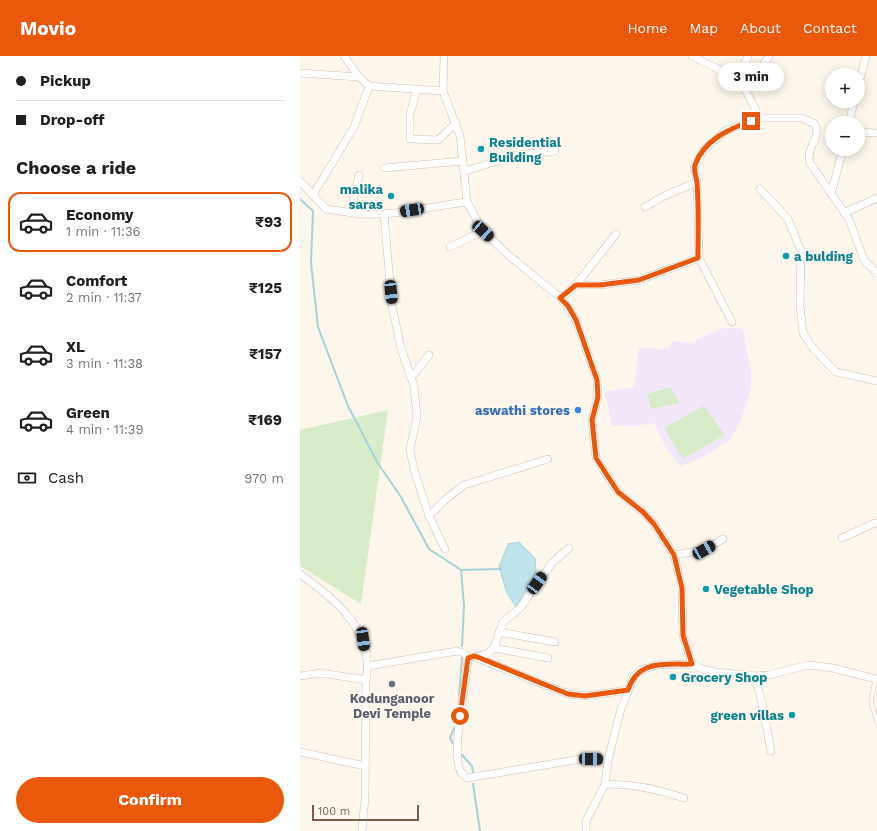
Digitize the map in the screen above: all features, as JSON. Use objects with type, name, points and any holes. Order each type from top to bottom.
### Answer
[{"type":"street","points":[[344,56],[359,77],[369,86],[443,91]]},
{"type":"street","points":[[444,56],[443,91],[456,124],[462,148],[467,202],[483,231],[507,254],[560,298],[568,306],[576,320],[597,380],[598,397],[592,420],[596,458],[618,492],[643,512],[654,524],[674,555],[682,588],[683,635],[692,664]]},
{"type":"street","points":[[692,56],[734,77],[746,90],[760,118]]},
{"type":"street","points":[[744,65],[748,56]]},
{"type":"street","points":[[746,90],[769,56]]},
{"type":"street","points":[[863,68],[866,56]]},
{"type":"street","points":[[300,73],[359,77]]},
{"type":"street","points":[[312,195],[354,127],[369,86]]},
{"type":"street","points":[[417,90],[410,114],[410,139],[438,140],[456,124]]},
{"type":"street","points":[[732,322],[698,258],[697,182],[694,166],[704,150],[733,127],[760,118],[802,118],[815,124],[817,128],[816,135],[809,161],[849,219],[864,260],[877,273]]},
{"type":"street","points":[[865,132],[877,133]]},
{"type":"street","points":[[465,171],[517,155],[555,151]]},
{"type":"street","points":[[832,194],[841,156]]},
{"type":"street","points":[[384,168],[463,161]]},
{"type":"street","points":[[353,213],[352,201],[359,175]]},
{"type":"street","points":[[300,181],[326,209],[368,215],[467,202]]},
{"type":"street","points":[[645,207],[666,195],[697,182]]},
{"type":"street","points":[[760,189],[788,219],[801,251],[800,305],[803,333],[813,348],[836,372],[877,381]]},
{"type":"street","points":[[844,212],[877,198]]},
{"type":"street","points":[[384,214],[392,306],[401,348],[411,378],[417,417],[410,449],[414,470],[429,516],[445,549]]},
{"type":"street","points":[[450,247],[483,231]]},
{"type":"street","points":[[560,298],[576,285],[616,234]]},
{"type":"street","points":[[576,285],[600,285],[639,280],[698,258]]},
{"type":"street","points":[[411,378],[429,355]]},
{"type":"street","points":[[429,516],[446,499],[464,485],[548,459]]},
{"type":"street","points":[[842,538],[877,522]]},
{"type":"street","points":[[674,555],[704,550],[723,539]]},
{"type":"street","points":[[472,657],[487,654],[494,648],[503,622],[520,608],[552,563],[569,548]]},
{"type":"street","points":[[300,574],[333,598],[358,629],[363,639],[368,666],[366,680],[365,798],[362,831]]},
{"type":"street","points":[[499,632],[555,642]]},
{"type":"street","points":[[494,648],[548,658]]},
{"type":"street","points":[[368,666],[457,651],[568,694],[585,696],[628,690]]},
{"type":"street","points":[[472,657],[460,716],[457,750],[460,771],[468,778],[574,760],[608,760]]},
{"type":"street","points":[[586,831],[586,820],[605,784],[608,760],[616,727],[628,690],[634,676],[641,670],[656,665],[692,664],[702,669],[714,672],[755,676],[769,675],[808,665],[833,668],[876,679]]},
{"type":"street","points":[[300,676],[320,673],[340,674],[366,680]]},
{"type":"street","points":[[755,676],[762,703],[771,751]]},
{"type":"street","points":[[300,752],[365,766]]},
{"type":"street","points":[[605,784],[624,784],[646,787],[684,798]]},
{"type":"lane","points":[[876,679],[871,703],[877,722]]},
{"type":"shaded area","points":[[724,328],[741,328],[745,336],[746,348],[751,368],[751,387],[746,405],[740,422],[730,440],[696,461],[680,466],[666,448],[654,423],[634,426],[612,426],[605,392],[634,387],[639,348],[668,349],[674,340],[693,344],[700,338]]},
{"type":"green space","points":[[671,387],[679,403],[651,409],[647,394]]},
{"type":"green space","points":[[704,406],[725,435],[683,459],[664,428]]},
{"type":"green space","points":[[388,410],[361,604],[300,566],[300,430]]},
{"type":"water","points":[[519,542],[535,558],[536,573],[516,607],[507,593],[499,567],[508,544]]},
{"type":"waterway","points":[[300,199],[313,211],[311,263],[318,327],[348,406],[377,462],[401,497],[429,549],[461,570],[501,569]]},
{"type":"waterway","points":[[461,570],[464,606],[462,646]]},
{"type":"waterway","points":[[459,696],[462,658]]},
{"type":"waterway","points":[[453,743],[450,738],[456,724]]},
{"type":"waterway","points":[[462,755],[472,766],[473,772]]},
{"type":"waterway","points":[[473,784],[480,831]]},
{"type":"place","name":"Residential Building","points":[[481,149]]},
{"type":"place","name":"malika saras","points":[[391,196]]},
{"type":"place","name":"a bulding","points":[[786,256]]},
{"type":"place","name":"aswathi stores","points":[[578,410]]},
{"type":"place","name":"Vegetable Shop","points":[[706,589]]},
{"type":"place","name":"Grocery Shop","points":[[673,677]]},
{"type":"place","name":"Kodunganoor Devi Temple","points":[[392,684]]},
{"type":"place","name":"green villas","points":[[792,715]]},
{"type":"route","points":[[460,716],[468,668],[468,658],[475,656],[494,666],[568,694],[585,696],[628,690],[634,676],[641,670],[656,665],[692,664],[690,655],[685,646],[683,635],[681,605],[682,588],[674,555],[654,524],[643,512],[618,492],[609,481],[596,458],[592,420],[598,397],[597,380],[594,367],[579,333],[576,320],[568,306],[560,298],[576,285],[600,285],[639,280],[662,270],[698,258],[697,182],[694,166],[704,150],[725,131],[751,121]]}]
